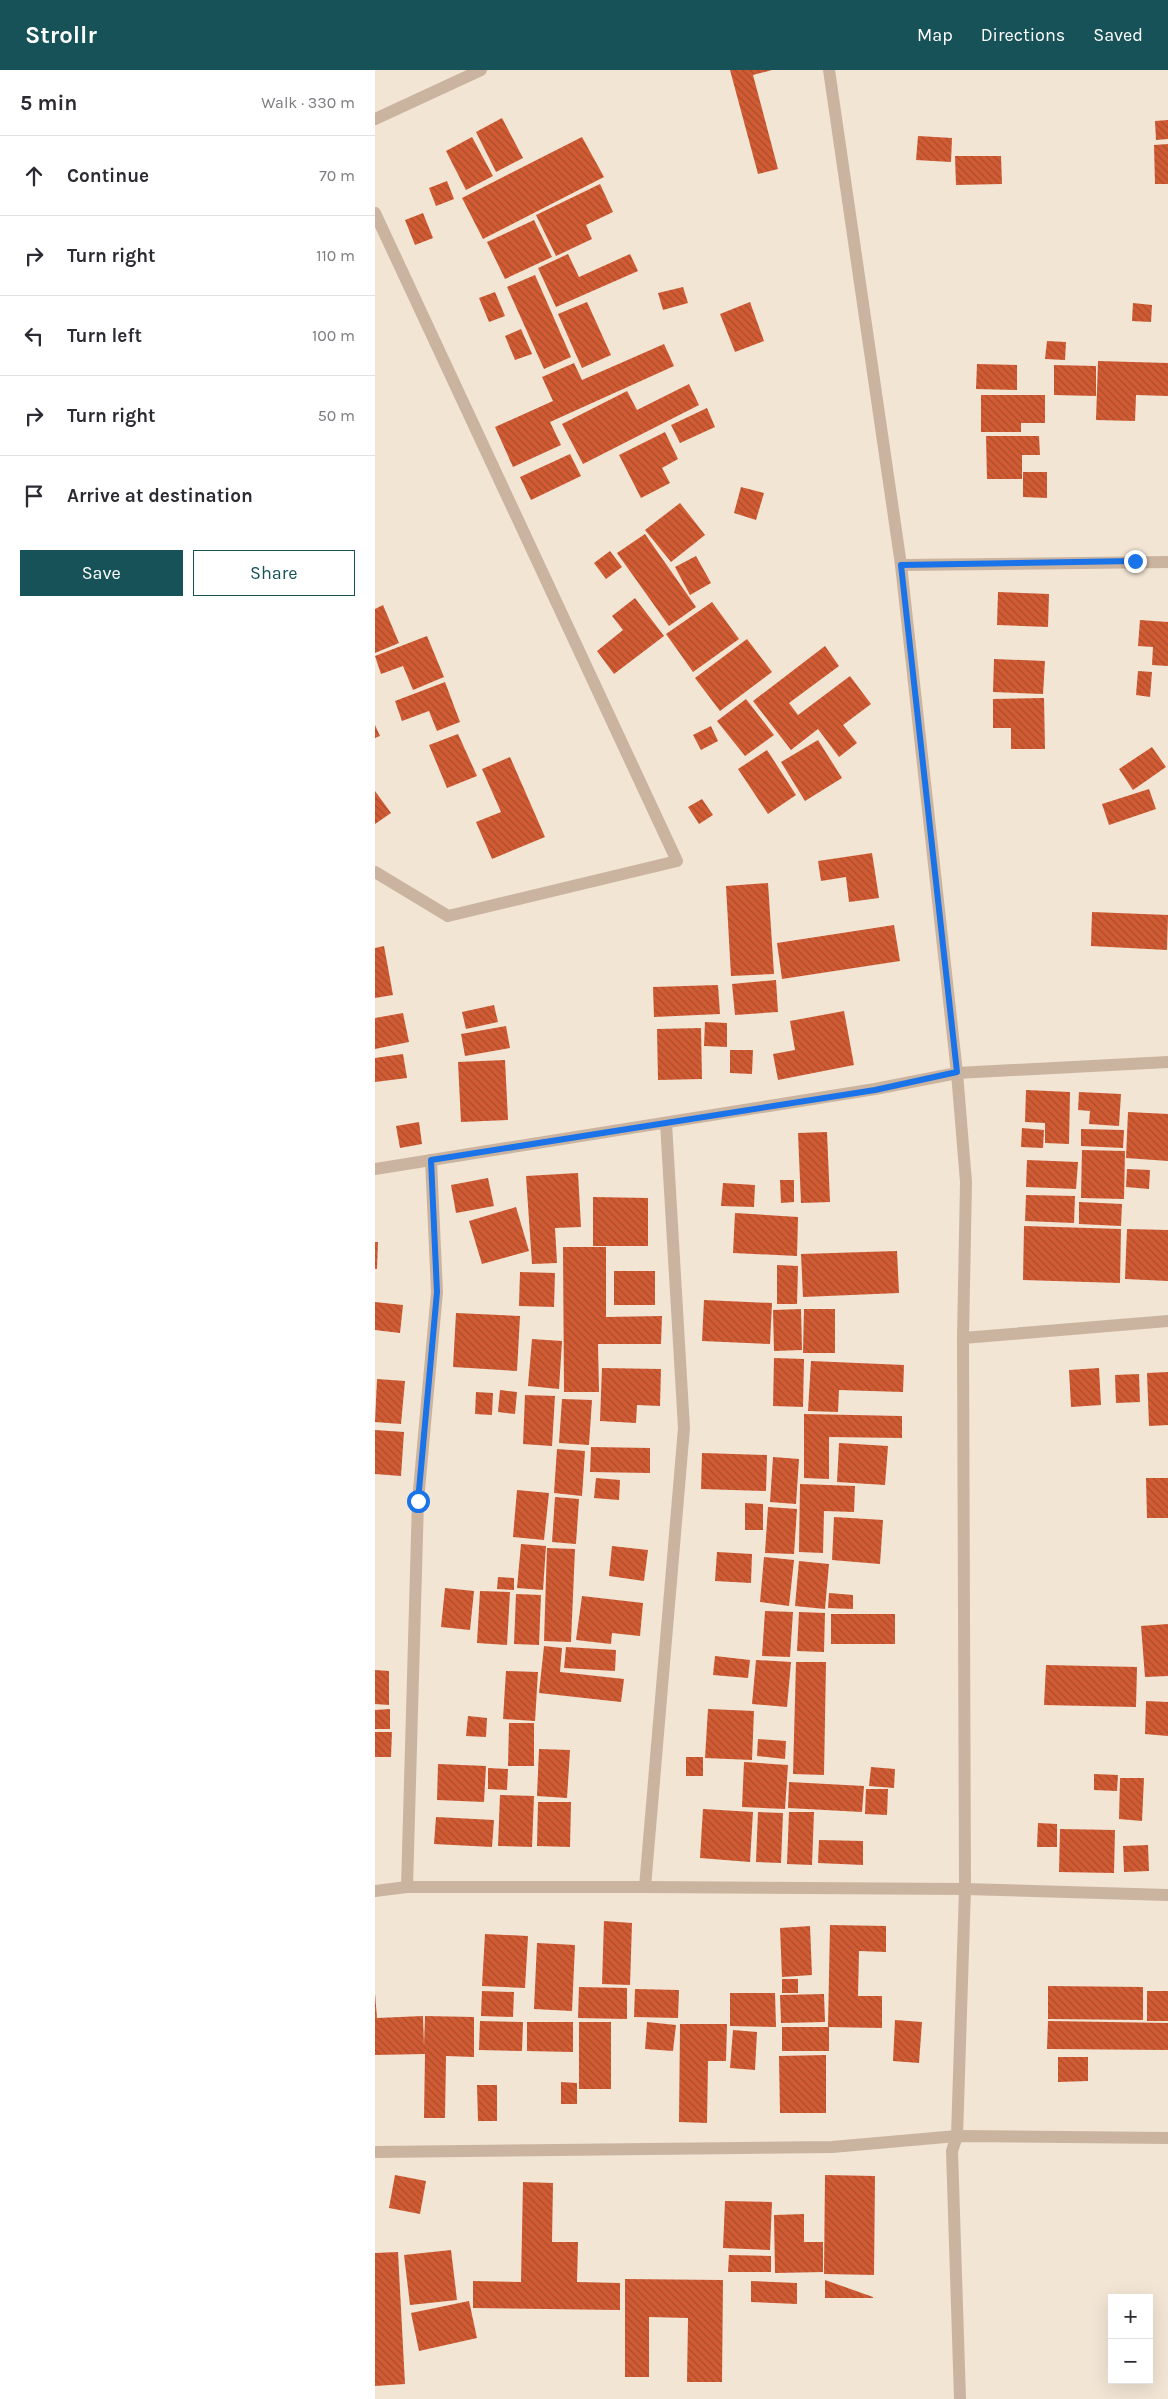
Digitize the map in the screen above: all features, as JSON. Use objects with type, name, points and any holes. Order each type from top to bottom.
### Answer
[{"type":"street","points":[[375,119],[481,70]]},
{"type":"street","points":[[829,70],[901,565],[957,1072],[966,1182],[963,1338],[965,1888],[957,2136],[952,2152],[960,2399]]},
{"type":"street","points":[[375,214],[677,861],[448,916],[375,872]]},
{"type":"street","points":[[901,565],[1168,562]]},
{"type":"street","points":[[375,1169],[875,1090],[957,1072],[1168,1062]]},
{"type":"street","points":[[645,1887],[684,1428],[665,1122]]},
{"type":"street","points":[[407,1887],[418,1501],[437,1292],[431,1160]]},
{"type":"street","points":[[963,1338],[1168,1321]]},
{"type":"street","points":[[375,1891],[407,1887],[965,1888],[1168,1895]]},
{"type":"street","points":[[375,2152],[832,2147],[957,2136],[1168,2138]]},
{"type":"building","points":[[730,70],[772,70],[753,75],[778,169],[758,174]]},
{"type":"building","points":[[502,118],[523,158],[496,172],[476,132]]},
{"type":"building","points":[[1168,120],[1168,139],[1156,140],[1155,121]]},
{"type":"building","points":[[918,136],[952,138],[951,162],[916,160]]},
{"type":"building","points":[[472,137],[493,176],[466,190],[446,151]]},
{"type":"building","points":[[582,137],[604,177],[483,239],[462,198]]},
{"type":"building","points":[[1168,144],[1168,184],[1155,184],[1154,145]]},
{"type":"building","points":[[955,156],[1001,156],[1002,184],[956,185]]},
{"type":"building","points":[[447,181],[454,199],[436,206],[429,188]]},
{"type":"building","points":[[600,184],[613,212],[586,225],[592,239],[556,256],[536,215]]},
{"type":"building","points":[[423,213],[433,238],[415,245],[405,220]]},
{"type":"building","points":[[534,220],[552,257],[505,279],[487,242]]},
{"type":"building","points":[[568,254],[579,277],[630,254],[638,271],[556,307],[538,268]]},
{"type":"building","points":[[535,275],[571,357],[544,369],[507,287]]},
{"type":"building","points":[[683,287],[688,303],[663,310],[658,293]]},
{"type":"building","points":[[495,292],[505,316],[489,322],[479,298]]},
{"type":"building","points":[[587,302],[611,355],[582,368],[558,314]]},
{"type":"building","points":[[750,302],[764,341],[735,352],[720,314]]},
{"type":"building","points":[[1133,303],[1152,305],[1151,322],[1132,321]]},
{"type":"building","points":[[521,329],[532,354],[515,360],[505,336]]},
{"type":"building","points":[[1047,341],[1066,342],[1065,360],[1045,359]]},
{"type":"building","points":[[664,344],[674,366],[550,422],[561,445],[513,467],[495,427],[553,401],[542,377],[574,363],[582,380]]},
{"type":"building","points":[[1098,361],[1168,363],[1168,396],[1136,395],[1135,421],[1096,420]]},
{"type":"building","points":[[977,364],[1017,365],[1017,390],[976,389]]},
{"type":"building","points":[[1054,365],[1096,366],[1096,396],[1054,395]]},
{"type":"building","points":[[689,384],[699,405],[583,464],[562,424],[627,391],[637,410]]},
{"type":"building","points":[[981,395],[1045,395],[1045,423],[1021,423],[1021,432],[981,432]]},
{"type":"building","points":[[707,408],[715,427],[680,443],[671,425]]},
{"type":"building","points":[[665,432],[678,459],[662,468],[670,483],[641,498],[619,455]]},
{"type":"building","points":[[986,436],[1039,436],[1040,455],[1022,455],[1022,479],[987,479]]},
{"type":"building","points":[[570,454],[581,476],[531,500],[520,477]]},
{"type":"building","points":[[1023,472],[1047,472],[1047,498],[1023,497]]},
{"type":"building","points":[[741,487],[764,493],[756,520],[734,513]]},
{"type":"building","points":[[680,503],[705,535],[671,562],[645,530]]},
{"type":"building","points":[[645,534],[696,607],[669,626],[617,553]]},
{"type":"building","points":[[610,551],[622,567],[606,579],[594,563]]},
{"type":"building","points":[[696,556],[711,583],[690,595],[675,567]]},
{"type":"building","points":[[998,592],[1049,594],[1048,627],[997,625]]},
{"type":"building","points":[[635,598],[664,636],[614,674],[597,651],[623,630],[612,616]]},
{"type":"building","points":[[712,602],[739,639],[693,672],[666,634]]},
{"type":"building","points":[[383,605],[399,643],[375,653],[375,609]]},
{"type":"building","points":[[1140,620],[1168,622],[1168,666],[1152,665],[1153,647],[1138,646]]},
{"type":"building","points":[[427,636],[444,677],[413,690],[403,666],[381,674],[375,656]]},
{"type":"building","points":[[747,639],[772,672],[720,711],[695,678]]},
{"type":"building","points":[[825,646],[839,666],[789,703],[798,715],[850,676],[871,704],[843,725],[857,743],[839,757],[818,729],[791,750],[753,701]]},
{"type":"building","points":[[994,659],[1045,661],[1043,694],[993,692]]},
{"type":"building","points":[[1138,671],[1152,672],[1150,697],[1136,695]]},
{"type":"building","points":[[445,682],[460,722],[437,731],[429,711],[402,721],[395,701]]},
{"type":"building","points":[[1044,698],[1045,749],[1011,749],[1011,728],[993,728],[993,699]]},
{"type":"building","points":[[746,699],[774,735],[745,756],[717,721]]},
{"type":"building","points":[[375,725],[380,736],[375,738]]},
{"type":"building","points":[[711,726],[718,741],[701,750],[693,735]]},
{"type":"building","points":[[458,734],[477,776],[447,788],[429,745]]},
{"type":"building","points":[[818,740],[842,778],[805,801],[781,762]]},
{"type":"building","points":[[1152,747],[1166,767],[1133,790],[1119,769]]},
{"type":"building","points":[[767,750],[796,795],[768,814],[738,769]]},
{"type":"building","points":[[510,757],[545,837],[492,859],[476,822],[501,812],[482,769]]},
{"type":"building","points":[[1149,789],[1156,809],[1109,825],[1102,804]]},
{"type":"building","points":[[375,791],[391,813],[375,824]]},
{"type":"building","points":[[702,799],[713,815],[699,824],[688,807]]},
{"type":"building","points":[[872,853],[879,898],[849,902],[846,877],[821,881],[818,861]]},
{"type":"building","points":[[768,883],[774,974],[731,976],[726,886]]},
{"type":"building","points":[[1092,912],[1168,915],[1167,950],[1091,946]]},
{"type":"building","points":[[894,925],[900,961],[782,979],[777,943]]},
{"type":"building","points":[[384,946],[393,995],[375,998],[375,948]]},
{"type":"building","points":[[776,980],[778,1012],[735,1015],[732,984]]},
{"type":"building","points":[[718,985],[720,1014],[654,1017],[653,987]]},
{"type":"building","points":[[494,1005],[498,1022],[466,1029],[462,1012]]},
{"type":"building","points":[[844,1011],[854,1065],[778,1080],[773,1054],[795,1050],[790,1021]]},
{"type":"building","points":[[403,1013],[409,1042],[375,1049],[375,1018]]},
{"type":"building","points":[[705,1022],[727,1023],[727,1047],[704,1046]]},
{"type":"building","points":[[506,1026],[510,1048],[465,1056],[461,1034]]},
{"type":"building","points":[[701,1028],[702,1079],[658,1080],[657,1029]]},
{"type":"building","points":[[730,1050],[753,1050],[752,1074],[730,1073]]},
{"type":"building","points":[[403,1054],[407,1078],[375,1082],[375,1058]]},
{"type":"building","points":[[505,1060],[508,1120],[461,1122],[458,1062]]},
{"type":"building","points":[[1026,1090],[1070,1092],[1069,1144],[1045,1143],[1045,1123],[1025,1122]]},
{"type":"building","points":[[1079,1092],[1121,1094],[1119,1126],[1089,1124],[1090,1111],[1078,1110]]},
{"type":"building","points":[[1128,1112],[1168,1114],[1168,1161],[1126,1158]]},
{"type":"building","points":[[419,1122],[422,1144],[400,1148],[396,1126]]},
{"type":"building","points":[[1022,1128],[1044,1130],[1043,1148],[1021,1147]]},
{"type":"building","points":[[1081,1129],[1124,1130],[1123,1148],[1081,1146]]},
{"type":"building","points":[[827,1132],[830,1202],[801,1203],[798,1133]]},
{"type":"building","points":[[1082,1150],[1125,1151],[1124,1199],[1081,1198]]},
{"type":"building","points":[[1027,1160],[1078,1162],[1076,1189],[1026,1187]]},
{"type":"building","points":[[1127,1169],[1150,1170],[1149,1189],[1126,1187]]},
{"type":"building","points":[[578,1173],[581,1227],[555,1228],[557,1263],[532,1264],[526,1176]]},
{"type":"building","points":[[488,1178],[494,1206],[456,1213],[451,1185]]},
{"type":"building","points":[[780,1180],[794,1180],[794,1202],[781,1203]]},
{"type":"building","points":[[723,1183],[755,1185],[754,1207],[721,1206]]},
{"type":"building","points":[[1026,1195],[1075,1196],[1074,1223],[1025,1221]]},
{"type":"building","points":[[593,1197],[648,1198],[648,1246],[593,1246]]},
{"type":"building","points":[[1079,1202],[1122,1204],[1121,1226],[1079,1224]]},
{"type":"building","points":[[516,1207],[529,1251],[482,1264],[469,1221]]},
{"type":"building","points":[[735,1213],[798,1217],[797,1256],[733,1253]]},
{"type":"building","points":[[1024,1226],[1121,1229],[1120,1283],[1023,1280]]},
{"type":"building","points":[[1127,1229],[1168,1230],[1168,1281],[1125,1279]]},
{"type":"building","points":[[375,1242],[378,1242],[377,1269],[375,1269]]},
{"type":"building","points":[[563,1247],[606,1247],[606,1317],[662,1316],[661,1344],[598,1344],[599,1392],[564,1392]]},
{"type":"building","points":[[897,1251],[899,1293],[803,1297],[801,1254]]},
{"type":"building","points":[[777,1265],[798,1266],[797,1304],[777,1304]]},
{"type":"building","points":[[614,1271],[655,1271],[655,1305],[614,1305]]},
{"type":"building","points":[[520,1272],[555,1273],[554,1307],[519,1306]]},
{"type":"building","points":[[704,1300],[772,1303],[770,1344],[702,1341]]},
{"type":"building","points":[[375,1302],[403,1305],[400,1333],[375,1330]]},
{"type":"building","points":[[801,1309],[802,1350],[774,1351],[773,1310]]},
{"type":"building","points":[[804,1309],[835,1309],[835,1353],[803,1353]]},
{"type":"building","points":[[456,1313],[520,1316],[517,1371],[453,1367]]},
{"type":"building","points":[[532,1339],[562,1341],[559,1389],[528,1386]]},
{"type":"building","points":[[774,1358],[804,1359],[803,1407],[773,1406]]},
{"type":"building","points":[[811,1361],[904,1365],[903,1392],[839,1390],[838,1412],[808,1411]]},
{"type":"building","points":[[602,1368],[661,1369],[660,1406],[637,1405],[636,1423],[600,1421]]},
{"type":"building","points":[[1099,1368],[1101,1405],[1071,1407],[1069,1370]]},
{"type":"building","points":[[1168,1372],[1168,1425],[1149,1426],[1147,1373]]},
{"type":"building","points":[[1139,1374],[1140,1402],[1116,1403],[1115,1375]]},
{"type":"building","points":[[377,1379],[405,1381],[401,1424],[375,1422]]},
{"type":"building","points":[[500,1390],[517,1392],[515,1414],[498,1412]]},
{"type":"building","points":[[476,1392],[493,1393],[492,1415],[475,1414]]},
{"type":"building","points":[[525,1395],[555,1396],[552,1446],[523,1444]]},
{"type":"building","points":[[562,1399],[592,1400],[589,1445],[559,1443]]},
{"type":"building","points":[[804,1414],[902,1416],[902,1438],[829,1437],[829,1479],[804,1478]]},
{"type":"building","points":[[375,1430],[404,1432],[401,1476],[375,1474]]},
{"type":"building","points":[[839,1443],[888,1446],[885,1485],[837,1482]]},
{"type":"building","points":[[591,1447],[650,1448],[650,1473],[590,1472]]},
{"type":"building","points":[[557,1449],[585,1451],[582,1496],[554,1493]]},
{"type":"building","points":[[702,1453],[767,1455],[766,1491],[701,1489]]},
{"type":"building","points":[[773,1457],[799,1459],[796,1504],[770,1502]]},
{"type":"building","points":[[596,1478],[620,1480],[619,1500],[594,1498]]},
{"type":"building","points":[[1146,1478],[1168,1478],[1168,1518],[1147,1518]]},
{"type":"building","points":[[800,1484],[855,1486],[854,1512],[824,1511],[823,1553],[799,1552]]},
{"type":"building","points":[[517,1490],[549,1493],[544,1540],[513,1537]]},
{"type":"building","points":[[555,1497],[579,1499],[576,1544],[552,1542]]},
{"type":"building","points":[[745,1503],[763,1504],[763,1530],[745,1530]]},
{"type":"building","points":[[768,1507],[797,1509],[794,1554],[765,1553]]},
{"type":"building","points":[[834,1517],[883,1520],[880,1564],[832,1560]]},
{"type":"building","points":[[521,1544],[546,1546],[543,1590],[517,1588]]},
{"type":"building","points":[[612,1546],[648,1550],[644,1581],[609,1576]]},
{"type":"building","points":[[547,1548],[575,1549],[571,1642],[544,1641]]},
{"type":"building","points":[[717,1552],[752,1554],[751,1583],[715,1581]]},
{"type":"building","points":[[764,1557],[794,1560],[789,1606],[760,1602]]},
{"type":"building","points":[[799,1561],[829,1564],[825,1609],[795,1606]]},
{"type":"building","points":[[498,1577],[514,1578],[514,1590],[497,1589]]},
{"type":"building","points":[[445,1588],[474,1591],[470,1630],[441,1627]]},
{"type":"building","points":[[480,1591],[510,1592],[507,1645],[477,1643]]},
{"type":"building","points":[[829,1593],[853,1595],[853,1609],[828,1608]]},
{"type":"building","points":[[516,1594],[541,1595],[539,1645],[514,1644]]},
{"type":"building","points":[[582,1596],[643,1603],[640,1636],[612,1633],[611,1644],[576,1640]]},
{"type":"building","points":[[765,1611],[793,1612],[790,1657],[762,1656]]},
{"type":"building","points":[[799,1612],[825,1613],[824,1652],[797,1651]]},
{"type":"building","points":[[831,1614],[895,1614],[895,1644],[831,1644]]},
{"type":"building","points":[[1168,1624],[1168,1676],[1145,1677],[1141,1626]]},
{"type":"building","points":[[544,1646],[562,1648],[560,1672],[624,1679],[621,1702],[539,1693]]},
{"type":"building","points":[[566,1647],[616,1650],[615,1671],[564,1668]]},
{"type":"building","points":[[715,1656],[750,1660],[748,1678],[713,1675]]},
{"type":"building","points":[[756,1660],[791,1662],[787,1707],[752,1704]]},
{"type":"building","points":[[796,1662],[826,1662],[824,1775],[793,1774]]},
{"type":"building","points":[[1046,1665],[1137,1667],[1136,1707],[1044,1705]]},
{"type":"building","points":[[375,1670],[389,1671],[389,1705],[375,1704]]},
{"type":"building","points":[[506,1671],[538,1672],[535,1721],[503,1719]]},
{"type":"building","points":[[1146,1701],[1168,1702],[1168,1736],[1145,1734]]},
{"type":"building","points":[[390,1709],[390,1729],[375,1729],[375,1710]]},
{"type":"building","points":[[708,1709],[754,1711],[752,1760],[705,1758]]},
{"type":"building","points":[[468,1716],[487,1718],[486,1737],[466,1736]]},
{"type":"building","points":[[509,1723],[534,1723],[534,1766],[508,1766]]},
{"type":"building","points":[[375,1732],[392,1732],[391,1757],[375,1757]]},
{"type":"building","points":[[758,1739],[786,1741],[785,1759],[757,1756]]},
{"type":"building","points":[[539,1749],[570,1750],[567,1798],[537,1796]]},
{"type":"building","points":[[686,1757],[703,1757],[703,1776],[686,1776]]},
{"type":"building","points":[[744,1762],[788,1765],[785,1809],[742,1807]]},
{"type":"building","points":[[438,1764],[486,1766],[484,1802],[437,1800]]},
{"type":"building","points":[[871,1767],[895,1769],[894,1788],[869,1786]]},
{"type":"building","points":[[488,1768],[508,1769],[507,1790],[488,1789]]},
{"type":"building","points":[[1094,1774],[1118,1775],[1117,1791],[1094,1790]]},
{"type":"building","points":[[1120,1778],[1144,1778],[1142,1821],[1119,1819]]},
{"type":"building","points":[[789,1782],[864,1786],[862,1812],[788,1808]]},
{"type":"building","points":[[866,1789],[888,1789],[887,1815],[865,1814]]},
{"type":"building","points":[[500,1795],[534,1796],[532,1847],[498,1846]]},
{"type":"building","points":[[538,1802],[571,1802],[570,1847],[537,1846]]},
{"type":"building","points":[[703,1809],[753,1812],[750,1862],[700,1858]]},
{"type":"building","points":[[758,1812],[783,1813],[781,1863],[756,1862]]},
{"type":"building","points":[[789,1812],[814,1812],[812,1865],[787,1864]]},
{"type":"building","points":[[436,1817],[494,1820],[492,1847],[434,1844]]},
{"type":"building","points":[[1038,1823],[1057,1824],[1057,1847],[1037,1847]]},
{"type":"building","points":[[1060,1829],[1115,1830],[1114,1873],[1059,1872]]},
{"type":"building","points":[[819,1840],[863,1841],[863,1865],[818,1863]]},
{"type":"building","points":[[1148,1845],[1149,1871],[1124,1872],[1123,1846]]},
{"type":"building","points":[[604,1921],[632,1923],[630,1985],[602,1984]]},
{"type":"building","points":[[830,1925],[886,1926],[886,1952],[859,1951],[858,1996],[882,1996],[882,2028],[828,2027]]},
{"type":"building","points":[[810,1926],[812,1975],[782,1977],[780,1928]]},
{"type":"building","points":[[485,1934],[528,1936],[525,1988],[482,1986]]},
{"type":"building","points":[[537,1943],[575,1945],[572,2011],[534,2009]]},
{"type":"building","points":[[782,1979],[798,1979],[798,1993],[782,1993]]},
{"type":"building","points":[[1048,1986],[1143,1987],[1143,2020],[1048,2019]]},
{"type":"building","points":[[579,1987],[627,1988],[627,2019],[578,2018]]},
{"type":"building","points":[[635,1989],[679,1990],[678,2018],[634,2017]]},
{"type":"building","points":[[482,1991],[514,1992],[513,2017],[481,2016]]},
{"type":"building","points":[[1147,1991],[1168,1991],[1168,2021],[1147,2021]]},
{"type":"building","points":[[375,1993],[377,2018],[423,2016],[424,2046],[425,2016],[474,2017],[474,2057],[446,2056],[445,2118],[424,2118],[425,2054],[375,2055]]},
{"type":"building","points":[[730,1993],[775,1993],[776,2027],[730,2026]]},
{"type":"building","points":[[824,1994],[825,2022],[781,2023],[780,1995]]},
{"type":"building","points":[[895,2020],[922,2022],[919,2063],[893,2061]]},
{"type":"building","points":[[480,2021],[523,2022],[522,2051],[479,2050]]},
{"type":"building","points":[[1048,2021],[1168,2023],[1168,2050],[1047,2049]]},
{"type":"building","points":[[527,2022],[573,2022],[573,2052],[527,2051]]},
{"type":"building","points":[[579,2022],[611,2022],[611,2089],[579,2089]]},
{"type":"building","points":[[647,2022],[676,2025],[673,2051],[645,2049]]},
{"type":"building","points":[[680,2024],[727,2024],[726,2061],[708,2061],[707,2123],[679,2122]]},
{"type":"building","points":[[782,2027],[829,2027],[829,2051],[782,2051]]},
{"type":"building","points":[[733,2030],[757,2032],[755,2070],[730,2068]]},
{"type":"building","points":[[826,2055],[826,2113],[780,2113],[779,2056]]},
{"type":"building","points":[[1058,2057],[1088,2057],[1088,2081],[1058,2082]]},
{"type":"building","points":[[561,2082],[577,2083],[577,2104],[561,2104]]},
{"type":"building","points":[[477,2085],[497,2085],[497,2121],[478,2121]]},
{"type":"building","points":[[395,2175],[426,2181],[420,2214],[389,2208]]},
{"type":"building","points":[[825,2175],[875,2176],[874,2275],[824,2274]]},
{"type":"building","points":[[523,2182],[553,2183],[552,2242],[578,2242],[577,2282],[620,2283],[620,2310],[473,2308],[473,2281],[521,2282]]},
{"type":"building","points":[[725,2201],[772,2202],[770,2250],[723,2248]]},
{"type":"building","points":[[804,2214],[804,2242],[823,2242],[823,2272],[775,2273],[774,2215]]},
{"type":"building","points":[[451,2250],[457,2300],[410,2305],[404,2255]]},
{"type":"building","points":[[398,2252],[405,2384],[375,2386],[375,2253]]},
{"type":"building","points":[[729,2255],[771,2256],[771,2272],[728,2272]]},
{"type":"building","points":[[625,2279],[723,2280],[722,2382],[687,2382],[688,2318],[649,2317],[649,2377],[625,2377]]},
{"type":"building","points":[[825,2280],[873,2297],[873,2298],[825,2298]]},
{"type":"building","points":[[751,2281],[797,2283],[797,2304],[751,2302]]},
{"type":"building","points":[[469,2301],[477,2338],[419,2351],[411,2313]]},
{"type":"route","points":[[418,1501],[437,1292],[431,1160],[875,1090],[957,1072],[901,565],[1135,561]]}]
